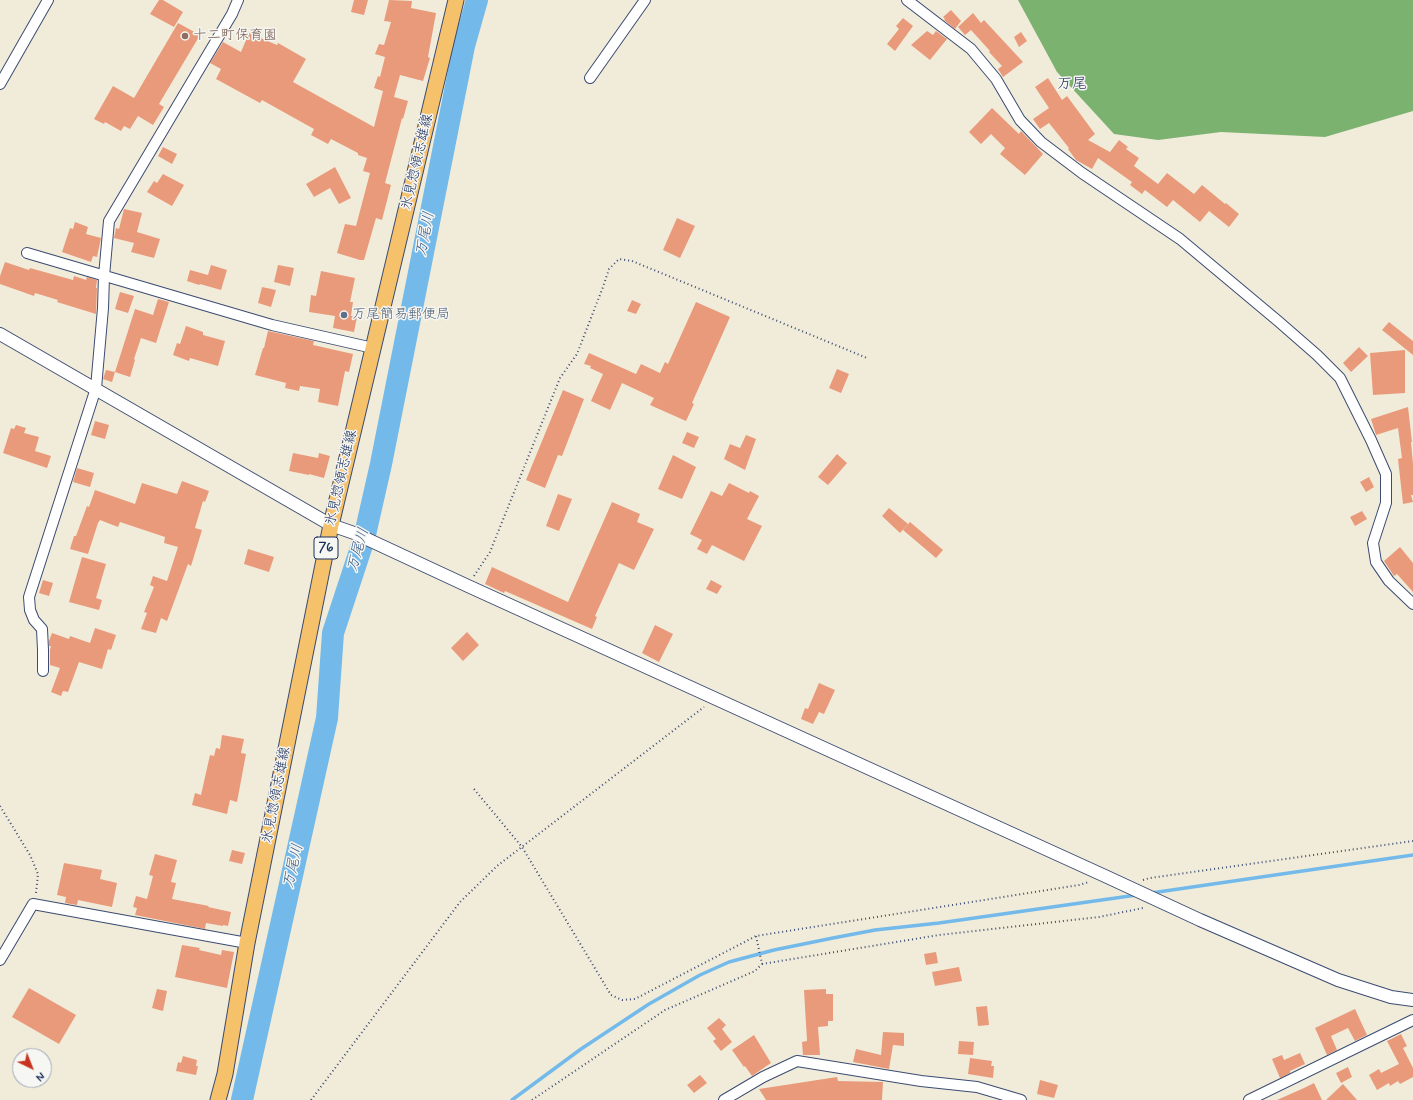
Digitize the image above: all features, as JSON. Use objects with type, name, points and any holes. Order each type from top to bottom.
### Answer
[{"type":"main road","name":"氷見惣領志雄線","points":[[218,1100],[225,1074],[247,943],[331,525],[456,0]]},
{"type":"street","points":[[0,84],[48,0]]},
{"type":"street","points":[[43,671],[42,630],[34,620],[30,610],[29,597],[96,388],[109,221],[232,14],[238,0]]},
{"type":"street","points":[[590,78],[645,0]]},
{"type":"street","points":[[907,0],[971,49],[996,79],[1020,120],[1041,142],[1082,173],[1180,239],[1278,321],[1317,355],[1340,378],[1386,474],[1386,503],[1373,543],[1376,562],[1389,580],[1413,604]]},
{"type":"street","points":[[27,253],[272,325],[373,348]]},
{"type":"street","points":[[0,334],[96,388],[331,525],[354,533],[715,699],[1338,980],[1391,997],[1413,1000]]},
{"type":"street","points":[[0,960],[33,904],[247,943]]},
{"type":"street","points":[[1249,1100],[1413,1020]]},
{"type":"street","points":[[724,1100],[763,1077],[797,1061],[921,1081],[977,1087],[1021,1100]]},
{"type":"path","points":[[468,586],[490,552],[560,378],[577,354],[609,270],[619,259],[632,261],[867,358]]},
{"type":"path","points":[[311,1100],[460,902],[497,866],[715,699]]},
{"type":"path","points":[[474,789],[522,847],[611,995],[622,1000],[635,999],[756,936],[1079,886],[1105,876]]},
{"type":"path","points":[[0,806],[30,855],[38,874],[37,890],[33,904]]},
{"type":"path","points":[[1129,887],[1150,878],[1413,841]]},
{"type":"path","points":[[532,1100],[665,1010],[755,971],[762,964],[939,935],[1099,917],[1160,901]]},
{"type":"path","points":[[756,936],[762,964]]},
{"type":"green space","points":[[1018,0],[1413,0],[1413,111],[1325,137],[1221,132],[1158,140],[1114,134],[1057,72]]},
{"type":"building","points":[[159,0],[163,0],[183,12],[174,27],[150,14]]},
{"type":"building","points":[[354,0],[368,0],[364,15],[351,12]]},
{"type":"building","points":[[389,0],[412,1],[411,8],[436,13],[428,57],[430,58],[423,81],[400,75],[394,97],[408,101],[385,183],[391,185],[382,220],[376,218],[364,260],[360,260],[337,253],[345,224],[356,226],[370,173],[363,171],[367,158],[358,155],[358,153],[331,139],[328,144],[311,135],[314,129],[262,100],[260,103],[216,79],[221,69],[210,63],[223,42],[241,52],[249,33],[277,45],[278,43],[306,59],[293,82],[374,127],[383,91],[374,88],[378,76],[380,77],[385,57],[375,54],[379,44],[384,45],[391,22],[384,21]]},
{"type":"building","points":[[951,10],[961,21],[955,29],[944,20],[945,19],[943,17]]},
{"type":"building","points":[[973,13],[981,23],[984,20],[1023,62],[1003,77],[998,69],[1002,66],[989,52],[990,51],[971,30],[965,35],[958,27]]},
{"type":"building","points":[[903,18],[913,26],[895,51],[887,44],[899,29],[896,26]]},
{"type":"building","points":[[178,23],[200,35],[159,104],[164,107],[153,125],[138,116],[130,129],[124,126],[121,131],[105,122],[104,124],[94,119],[113,86],[134,98]]},
{"type":"building","points":[[927,31],[933,35],[936,31],[947,39],[930,60],[911,45]]},
{"type":"building","points":[[1021,32],[1027,41],[1019,47],[1014,37]]},
{"type":"building","points":[[1048,78],[1062,100],[1067,96],[1095,134],[1088,140],[1110,152],[1119,140],[1128,147],[1126,149],[1139,158],[1134,166],[1158,184],[1167,173],[1194,194],[1202,185],[1239,214],[1229,227],[1209,211],[1200,222],[1173,200],[1167,207],[1145,190],[1142,194],[1130,185],[1132,182],[1098,158],[1092,169],[1076,160],[1068,149],[1069,148],[1049,123],[1040,129],[1033,119],[1049,108],[1035,87]]},
{"type":"building","points":[[992,108],[1019,134],[1021,131],[1043,154],[1025,175],[1000,154],[1005,148],[991,134],[981,144],[969,132]]},
{"type":"building","points":[[163,147],[177,154],[172,164],[158,156]]},
{"type":"building","points":[[335,167],[351,198],[339,204],[330,188],[314,197],[306,184]]},
{"type":"building","points":[[163,174],[184,185],[172,206],[147,192],[154,181],[157,183]]},
{"type":"building","points":[[124,209],[142,213],[137,232],[160,239],[154,258],[131,252],[134,243],[114,238],[116,228],[119,229]]},
{"type":"building","points":[[677,218],[695,226],[680,258],[663,250]]},
{"type":"building","points":[[75,222],[88,227],[86,234],[101,238],[97,257],[93,256],[91,262],[62,252],[70,228],[73,229]]},
{"type":"building","points":[[5,262],[29,270],[30,268],[73,280],[74,276],[86,280],[87,277],[97,280],[96,314],[57,302],[58,300],[35,293],[34,296],[0,284],[0,276]]},
{"type":"building","points":[[211,265],[227,270],[221,290],[187,281],[190,270],[208,275]]},
{"type":"building","points":[[278,265],[294,268],[290,286],[274,282]]},
{"type":"building","points":[[321,271],[355,278],[350,302],[353,302],[351,316],[357,317],[354,332],[333,328],[335,316],[309,312],[311,295],[316,296]]},
{"type":"building","points":[[262,287],[276,290],[271,307],[258,303]]},
{"type":"building","points":[[120,292],[134,296],[128,313],[115,309]]},
{"type":"building","points":[[158,299],[169,302],[156,343],[141,338],[130,377],[115,372],[135,309],[153,315]]},
{"type":"building","points":[[632,300],[641,304],[636,314],[627,311]]},
{"type":"building","points":[[696,302],[730,317],[692,403],[694,404],[686,421],[650,405],[654,398],[622,383],[610,410],[591,401],[603,374],[590,368],[591,366],[584,364],[589,353],[636,374],[641,364],[660,373],[665,362],[668,364]]},
{"type":"building","points":[[1389,322],[1413,341],[1413,355],[1382,330]]},
{"type":"building","points":[[186,326],[203,332],[203,335],[225,341],[218,366],[190,358],[189,361],[173,355],[177,343],[180,344]]},
{"type":"building","points":[[268,331],[314,341],[313,345],[353,354],[349,372],[345,371],[338,406],[318,402],[320,389],[300,386],[299,391],[285,388],[286,383],[255,375]]},
{"type":"building","points":[[1359,347],[1368,356],[1351,372],[1343,363]]},
{"type":"building","points":[[1405,350],[1405,393],[1373,395],[1370,353]]},
{"type":"building","points":[[837,369],[849,374],[841,393],[829,388]]},
{"type":"building","points":[[106,370],[115,372],[112,382],[103,379]]},
{"type":"building","points":[[563,390],[584,399],[562,456],[558,455],[545,488],[526,480]]},
{"type":"building","points":[[1408,407],[1412,442],[1413,495],[1411,495],[1413,502],[1403,504],[1398,459],[1402,458],[1398,428],[1376,435],[1371,419]]},
{"type":"building","points":[[95,421],[109,425],[105,439],[91,435]]},
{"type":"building","points":[[16,425],[26,428],[24,433],[39,437],[35,451],[51,456],[47,468],[3,453],[11,428],[14,429]]},
{"type":"building","points":[[687,432],[699,437],[694,448],[682,443]]},
{"type":"building","points":[[746,435],[756,439],[745,470],[724,459],[730,444],[740,448]]},
{"type":"building","points":[[293,453],[318,458],[319,453],[330,456],[324,478],[289,471]]},
{"type":"building","points":[[837,454],[847,463],[828,485],[818,477]]},
{"type":"building","points":[[673,455],[696,467],[682,499],[658,489]]},
{"type":"building","points":[[77,468],[94,473],[90,487],[73,482]]},
{"type":"building","points":[[1369,477],[1374,487],[1366,492],[1360,482]]},
{"type":"building","points":[[182,481],[209,491],[205,502],[203,501],[195,528],[202,530],[191,566],[188,564],[167,621],[161,618],[156,633],[141,629],[147,613],[144,612],[154,587],[150,585],[153,576],[167,581],[178,547],[164,543],[165,537],[120,522],[118,527],[100,520],[88,554],[70,549],[74,536],[76,536],[87,506],[89,507],[95,490],[135,504],[142,483],[177,494]]},
{"type":"building","points":[[729,483],[749,493],[750,491],[759,496],[747,519],[762,526],[744,561],[712,545],[707,554],[697,549],[702,540],[690,534],[711,491],[722,496]]},
{"type":"building","points":[[558,494],[572,499],[559,531],[546,526]]},
{"type":"building","points":[[612,502],[640,514],[637,522],[654,529],[634,570],[619,563],[595,616],[597,617],[592,629],[505,591],[504,593],[485,584],[492,567],[568,602]]},
{"type":"building","points":[[889,508],[908,524],[900,533],[882,516]]},
{"type":"building","points":[[1362,511],[1367,519],[1355,526],[1350,517]]},
{"type":"building","points":[[910,522],[943,550],[936,558],[903,530]]},
{"type":"building","points":[[1400,547],[1413,563],[1413,592],[1397,574],[1394,576],[1384,561]]},
{"type":"building","points":[[248,549],[274,557],[269,572],[244,564]]},
{"type":"building","points":[[82,557],[106,564],[96,598],[102,600],[99,610],[69,602]]},
{"type":"building","points":[[43,580],[53,583],[49,596],[39,593]]},
{"type":"building","points":[[711,580],[722,586],[717,594],[706,589]]},
{"type":"building","points":[[655,625],[673,634],[659,662],[642,653]]},
{"type":"building","points":[[95,628],[116,635],[111,650],[108,649],[102,669],[79,662],[68,692],[63,691],[61,696],[51,692],[60,668],[50,665],[51,646],[49,646],[49,641],[52,633],[69,639],[70,636],[90,643]]},
{"type":"building","points":[[467,632],[479,645],[463,661],[451,648]]},
{"type":"building","points":[[819,683],[835,690],[824,714],[819,712],[813,724],[801,719],[805,708],[808,709]]},
{"type":"building","points":[[222,735],[244,739],[241,753],[246,754],[237,802],[230,800],[227,814],[192,805],[195,793],[201,795],[210,755],[214,756],[216,748],[220,749]]},
{"type":"building","points":[[232,850],[245,853],[242,864],[229,861]]},
{"type":"building","points":[[155,854],[177,860],[171,882],[176,883],[172,899],[231,912],[228,926],[206,923],[205,929],[135,915],[137,908],[133,907],[136,896],[147,899],[153,876],[149,875]]},
{"type":"building","points":[[64,863],[102,870],[100,879],[117,883],[112,907],[78,900],[77,905],[65,903],[66,897],[57,895]]},
{"type":"building","points":[[182,945],[200,948],[199,950],[221,955],[222,950],[234,952],[227,988],[175,977]]},
{"type":"building","points":[[936,952],[938,963],[926,965],[924,954]]},
{"type":"building","points":[[959,967],[962,981],[935,986],[932,972]]},
{"type":"building","points":[[29,988],[76,1015],[59,1044],[12,1017]]},
{"type":"building","points":[[157,989],[167,991],[163,1011],[152,1008]]},
{"type":"building","points":[[826,989],[826,994],[833,994],[833,1021],[828,1021],[828,1026],[818,1027],[820,1055],[803,1055],[802,1042],[807,1041],[804,990]]},
{"type":"building","points":[[987,1006],[989,1025],[978,1026],[976,1007]]},
{"type":"building","points":[[1355,1009],[1367,1035],[1355,1041],[1348,1028],[1331,1036],[1337,1050],[1327,1055],[1315,1028]]},
{"type":"building","points":[[719,1018],[726,1025],[722,1029],[732,1042],[721,1051],[713,1041],[716,1039],[707,1028]]},
{"type":"building","points":[[883,1032],[904,1033],[904,1046],[893,1045],[889,1069],[853,1062],[856,1049],[881,1055]]},
{"type":"building","points":[[1401,1034],[1407,1046],[1403,1048],[1413,1068],[1413,1077],[1400,1084],[1398,1081],[1390,1086],[1389,1083],[1377,1090],[1369,1075],[1379,1069],[1381,1073],[1399,1064],[1387,1041]]},
{"type":"building","points":[[754,1035],[771,1063],[752,1076],[732,1050]]},
{"type":"building","points":[[959,1041],[974,1042],[973,1055],[958,1054]]},
{"type":"building","points":[[1300,1053],[1305,1064],[1290,1071],[1290,1073],[1280,1078],[1272,1059],[1282,1055],[1284,1060]]},
{"type":"building","points":[[183,1056],[197,1060],[196,1066],[198,1066],[196,1075],[176,1071],[178,1062],[181,1063]]},
{"type":"building","points":[[970,1058],[992,1061],[991,1066],[994,1066],[993,1078],[968,1074]]},
{"type":"building","points":[[1348,1067],[1352,1077],[1341,1083],[1336,1073]]},
{"type":"building","points":[[700,1075],[707,1083],[694,1093],[687,1085]]},
{"type":"building","points":[[837,1077],[838,1081],[883,1082],[882,1100],[766,1100],[759,1089]]},
{"type":"building","points":[[1040,1080],[1058,1085],[1054,1098],[1037,1094]]},
{"type":"building","points":[[1314,1083],[1322,1100],[1277,1100],[1304,1088]]},
{"type":"building","points":[[1343,1084],[1357,1100],[1326,1100]]},
{"type":"waterway","name":"万尾川","points":[[242,1100],[327,718],[333,633],[364,539],[381,464],[464,46],[477,0]]},
{"type":"waterway","points":[[1151,893],[1413,855]]},
{"type":"waterway","points":[[512,1100],[581,1049],[649,1004],[700,975],[729,962],[774,950],[875,930],[939,923],[1137,895]]},
{"type":"place","name":"十二町保育園","points":[[185,36]]},
{"type":"place","name":"万尾簡易郵便局","points":[[344,315]]},
{"type":"district","name":"万尾","points":[[1072,85]]}]
